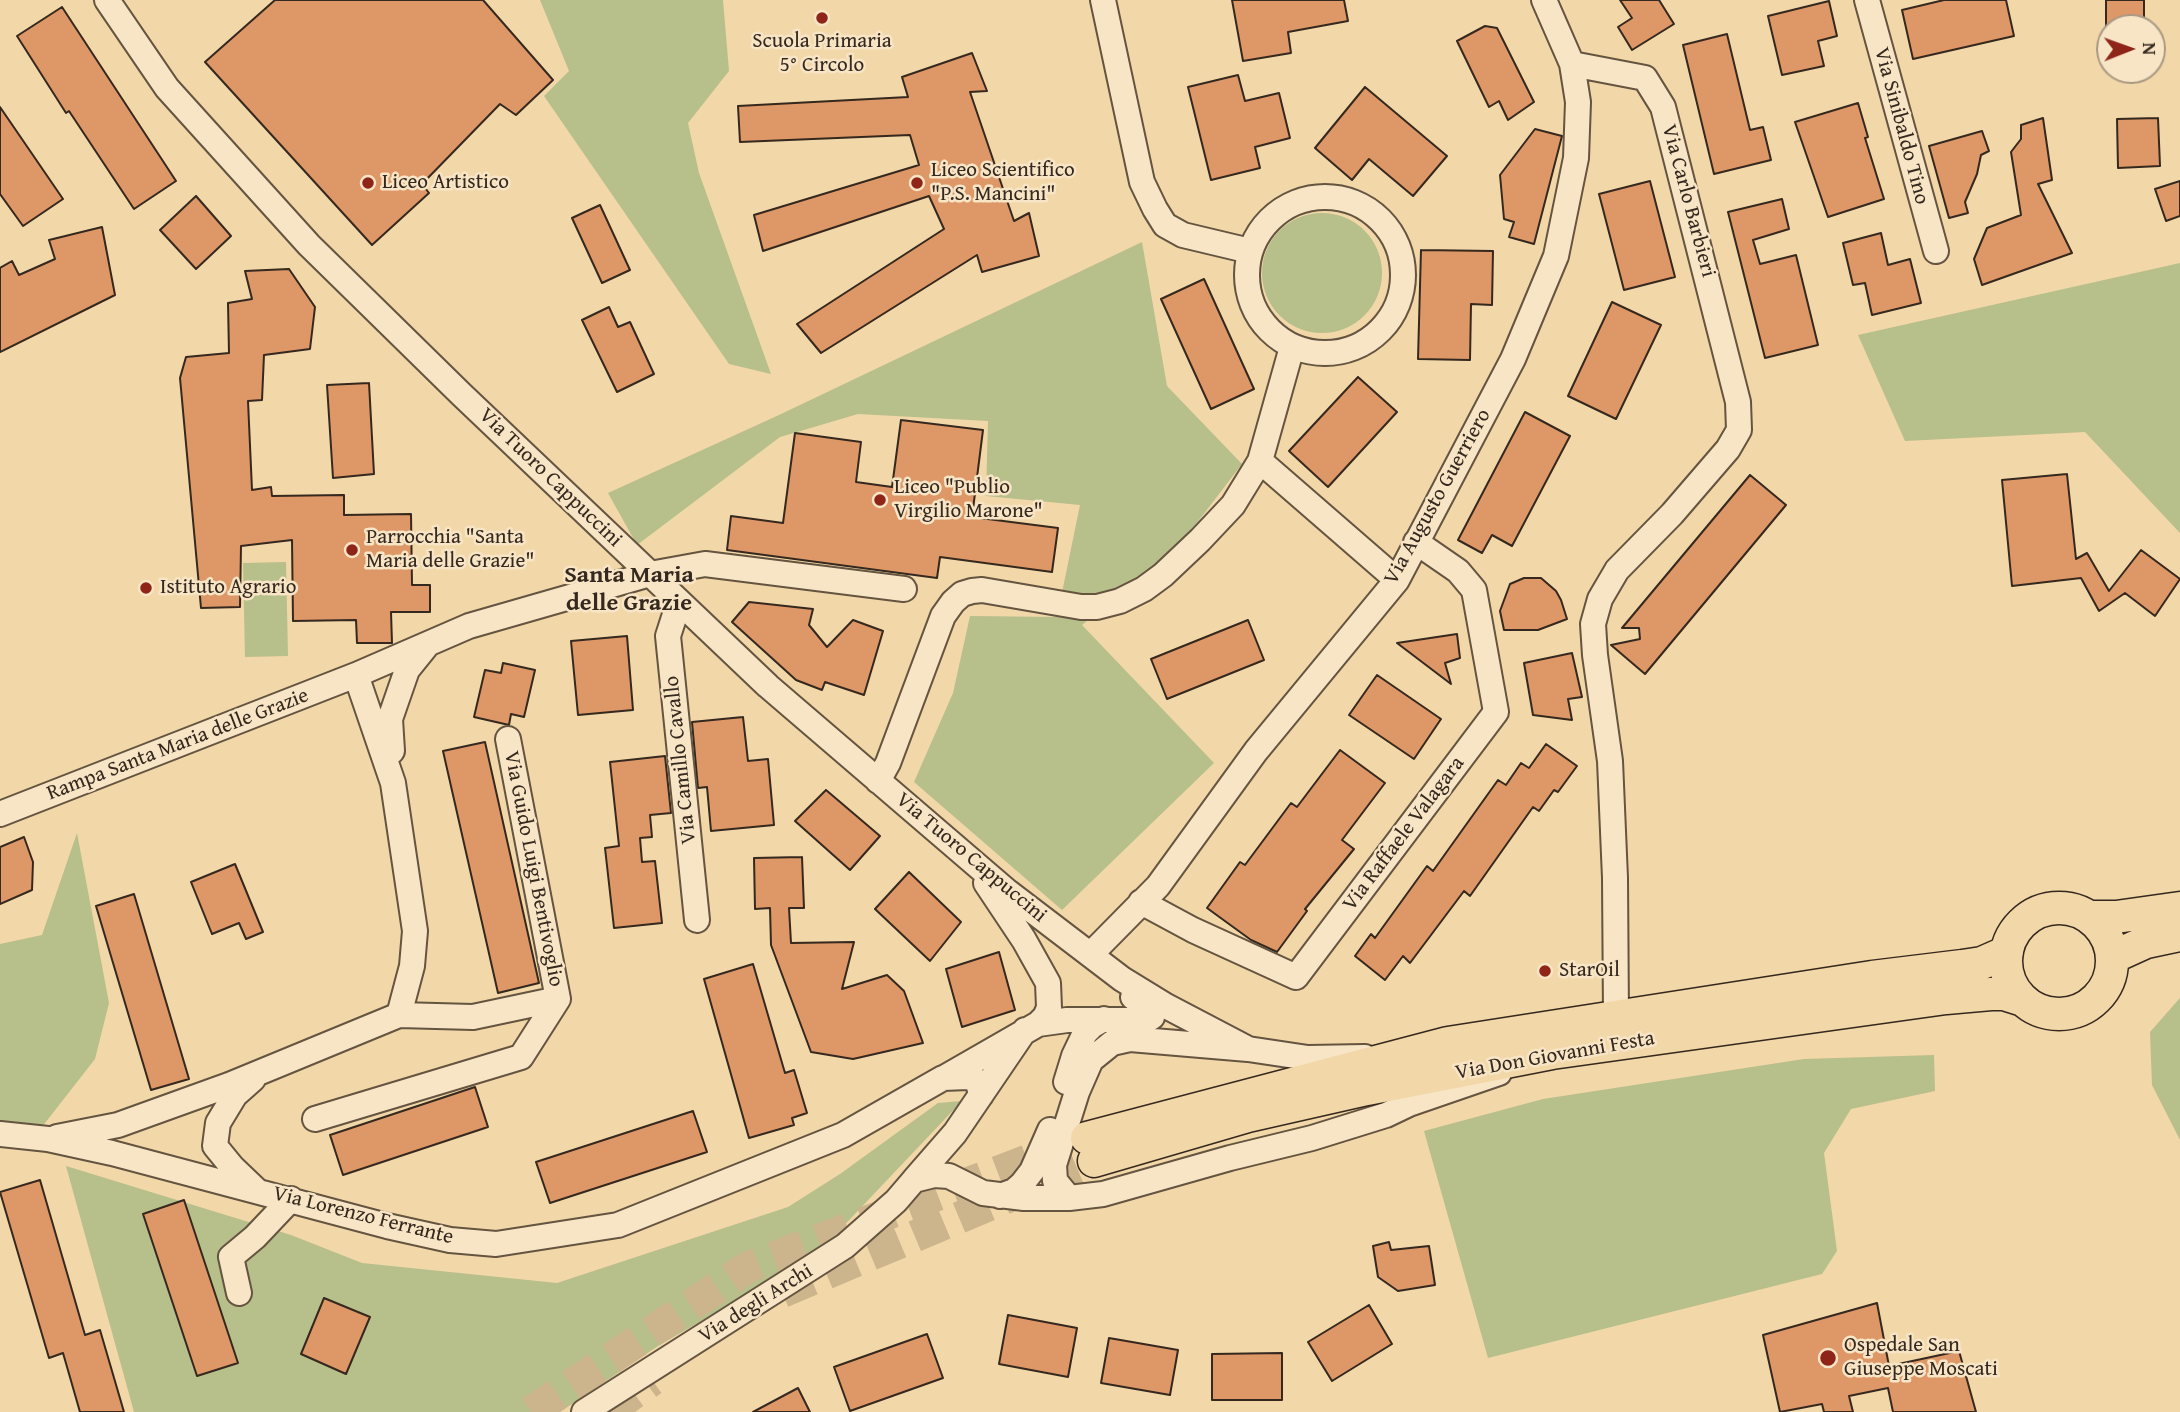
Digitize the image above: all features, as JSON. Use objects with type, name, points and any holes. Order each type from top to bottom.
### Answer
[{"type":"main road","points":[[2062,907],[2091,917],[2106,934],[2113,957],[2107,986],[2098,998],[2075,1012],[2061,1014],[2035,1008],[2023,1000],[2009,978],[2007,952],[2011,937],[2020,924],[2039,911],[2062,907]]},
{"type":"main road","points":[[2091,917],[2116,917],[2180,908]]},
{"type":"main road","points":[[2113,957],[2146,942],[2180,935]]},
{"type":"main road","name":"Via Don Giovanni Festa","points":[[2007,952],[1982,963],[1872,977],[1448,1043],[1387,1058],[1091,1149],[1367,1089],[1552,1053],[1946,998],[2004,994],[2023,1000]]},
{"type":"street","name":"Via Tuoro Cappuccini","points":[[107,0],[167,88],[309,245],[768,686],[1008,892],[1122,979],[1166,1006],[1248,1049]]},
{"type":"street","points":[[1103,0],[1142,182],[1155,209],[1165,225],[1183,235],[1250,251]]},
{"type":"street","name":"Via Augusto Guerriero","points":[[1091,954],[1158,886],[1256,751],[1396,580],[1513,359],[1556,256],[1576,158],[1578,102],[1572,64],[1544,0]]},
{"type":"street","name":"Via Sinibaldo Tino","points":[[1867,0],[1936,251]]},
{"type":"street","name":"Via Carlo Barbieri","points":[[1572,64],[1645,78],[1663,107],[1738,402],[1739,430],[1728,449],[1672,514],[1617,569],[1600,598],[1593,624],[1610,761],[1615,878],[1616,1016]]},
{"type":"street","points":[[1334,197],[1360,204],[1382,220],[1397,243],[1403,270],[1401,297],[1389,321],[1370,340],[1345,352],[1318,354],[1292,347],[1273,335],[1253,307],[1246,274],[1250,251],[1262,227],[1282,209],[1307,198],[1334,197]]},
{"type":"street","points":[[878,781],[888,763],[943,616],[953,602],[962,594],[982,590],[1081,607],[1097,607],[1120,601],[1144,589],[1163,575],[1233,505],[1260,461],[1292,347]]},
{"type":"street","points":[[1260,461],[1396,580]]},
{"type":"street","name":"Via Raffaele Valagara","points":[[1141,902],[1193,930],[1296,977],[1496,712],[1474,590],[1458,571],[1416,542]]},
{"type":"street","name":"Rampa Santa Maria delle Grazie","points":[[0,814],[356,675],[469,626],[650,574],[705,564],[905,589]]},
{"type":"street","name":"Via Camillo Cavallo","points":[[679,602],[668,636],[698,920]]},
{"type":"street","points":[[48,1139],[118,1125],[261,1072],[399,1015],[412,967],[415,931],[393,783],[390,719],[407,670],[431,641]]},
{"type":"street","points":[[356,675],[393,783]]},
{"type":"street","name":"Via Guido Luigi Bentivoglio","points":[[315,1119],[521,1057],[558,999],[508,739]]},
{"type":"street","name":"Via degli Archi","points":[[584,1412],[823,1262],[866,1230],[896,1201],[955,1133],[1031,1027],[1045,1017],[1049,1008],[1048,983],[1024,940],[970,859]]},
{"type":"street","points":[[1031,1027],[1067,1020],[1147,1020],[1154,1014],[1132,996],[1122,979]]},
{"type":"street","name":"Via Guido Luigi Bentivoglio","points":[[399,1015],[473,1017],[558,999]]},
{"type":"street","points":[[1000,1196],[1023,1184],[1032,1171],[1055,1118],[1079,1044],[1092,1026],[1104,1019]]},
{"type":"street","name":"Via Lorenzo Ferrante","points":[[0,1134],[48,1139],[112,1153],[450,1240],[496,1244],[618,1225],[843,1135],[1031,1027]]},
{"type":"street","points":[[1069,1198],[1055,1181],[1054,1165],[1077,1092],[1091,1060],[1112,1043],[1130,1039],[1248,1049],[1308,1058],[1387,1058]]},
{"type":"street","points":[[914,1180],[949,1176],[983,1192],[1000,1196],[1047,1199],[1102,1194],[1312,1138],[1471,1084],[1552,1053]]},
{"type":"street","points":[[255,1189],[215,1146],[218,1123],[235,1096],[261,1072]]},
{"type":"street","points":[[943,1078],[974,1079],[978,1082],[981,1095]]},
{"type":"street","points":[[955,1133],[953,1163],[964,1182]]},
{"type":"street","points":[[239,1293],[231,1257],[255,1237],[291,1199]]},
{"type":"green space","points":[[540,0],[723,0],[729,71],[688,123],[699,173],[771,374],[729,364],[544,96],[569,71]]},
{"type":"green space","points":[[1322,213],[1345,217],[1365,230],[1378,250],[1382,273],[1378,296],[1365,316],[1345,329],[1322,333],[1299,329],[1279,316],[1266,296],[1262,273],[1266,250],[1279,230],[1299,217]]},
{"type":"green space","points":[[1142,242],[1167,386],[1242,464],[1183,541],[1082,625],[1214,763],[1062,910],[914,782],[953,693],[970,616],[1057,617],[1080,505],[986,496],[988,421],[858,414],[780,437],[637,545],[608,493],[779,415]]},
{"type":"green space","points":[[2180,263],[2180,533],[2085,432],[1905,441],[1858,335]]},
{"type":"green space","points":[[286,562],[288,656],[245,657],[243,563]]},
{"type":"green space","points":[[77,833],[109,1003],[95,1059],[38,1132],[0,1123],[0,944],[42,935]]},
{"type":"green space","points":[[2180,998],[2180,1140],[2152,1085],[2150,1032]]},
{"type":"green space","points":[[1934,1055],[1935,1091],[1851,1109],[1824,1153],[1837,1251],[1822,1274],[1488,1358],[1424,1131],[1543,1099],[1804,1059]]},
{"type":"green space","points":[[962,1101],[817,1254],[658,1346],[560,1412],[134,1412],[66,1166],[291,1235],[362,1263],[557,1283],[788,1207],[840,1174],[938,1103]]},
{"type":"building","name":"Liceo Artistico","points":[[275,0],[483,0],[553,80],[516,115],[500,104],[422,184],[429,193],[372,245],[205,62]]},
{"type":"building","points":[[1232,0],[1344,0],[1348,21],[1288,32],[1291,53],[1243,61]]},
{"type":"building","points":[[1620,0],[1659,0],[1674,24],[1632,50],[1618,27],[1632,18]]},
{"type":"building","points":[[1944,0],[2006,0],[2014,36],[1913,59],[1902,10]]},
{"type":"building","points":[[2106,0],[2144,0],[2144,14],[2106,14]]},
{"type":"building","points":[[1829,1],[1837,36],[1818,41],[1824,66],[1782,75],[1768,16]]},
{"type":"building","points":[[62,7],[176,181],[134,209],[69,111],[66,113],[17,36]]},
{"type":"building","points":[[1485,26],[1497,28],[1534,102],[1508,120],[1499,101],[1489,107],[1457,41]]},
{"type":"building","points":[[1727,34],[1750,130],[1763,127],[1771,160],[1714,174],[1683,45]]},
{"type":"building","points":[[972,53],[987,91],[970,92],[1014,221],[1029,213],[1039,256],[982,272],[977,255],[821,353],[797,324],[944,229],[929,196],[763,251],[754,215],[919,165],[910,135],[740,142],[738,106],[908,97],[902,77]]},
{"type":"building","points":[[1238,75],[1245,101],[1279,93],[1290,138],[1255,147],[1260,168],[1211,180],[1188,87]]},
{"type":"building","points":[[1365,87],[1447,156],[1413,196],[1369,159],[1352,180],[1315,148]]},
{"type":"building","points":[[1858,103],[1868,137],[1865,138],[1884,199],[1828,217],[1795,122]]},
{"type":"building","points":[[0,107],[63,199],[23,226],[0,194]]},
{"type":"building","points":[[2043,118],[2052,180],[2038,184],[2072,253],[1982,285],[1974,259],[1987,228],[2021,215],[2011,152],[2021,139],[2021,125]]},
{"type":"building","points":[[2158,118],[2160,166],[2118,168],[2117,119]]},
{"type":"building","points":[[1535,129],[1562,136],[1534,244],[1509,237],[1514,222],[1504,219],[1500,175]]},
{"type":"building","points":[[1982,131],[1989,151],[1981,155],[1977,174],[1965,202],[1968,213],[1949,218],[1929,146]]},
{"type":"building","points":[[1650,181],[1675,277],[1624,290],[1599,194]]},
{"type":"building","points":[[2180,181],[2180,216],[2166,221],[2155,189]]},
{"type":"building","points":[[196,196],[231,236],[196,269],[160,230]]},
{"type":"building","points":[[1782,199],[1789,229],[1753,240],[1760,264],[1796,255],[1818,345],[1765,358],[1728,212]]},
{"type":"building","points":[[600,205],[630,270],[602,283],[572,218]]},
{"type":"building","points":[[102,227],[115,295],[0,352],[0,268],[12,261],[19,275],[55,259],[49,240]]},
{"type":"building","points":[[1881,233],[1888,265],[1910,259],[1921,303],[1872,315],[1865,283],[1853,285],[1843,243]]},
{"type":"building","points":[[1421,250],[1493,251],[1492,305],[1471,304],[1470,360],[1418,359]]},
{"type":"building","points":[[289,269],[315,307],[310,349],[264,355],[262,400],[248,401],[252,490],[271,487],[272,496],[344,495],[344,515],[411,514],[412,585],[430,585],[430,612],[391,612],[392,643],[357,643],[356,620],[293,621],[292,540],[241,546],[240,607],[201,608],[180,378],[186,357],[229,353],[228,303],[252,299],[245,271]]},
{"type":"building","points":[[1204,279],[1254,389],[1211,409],[1161,299]]},
{"type":"building","points":[[1612,302],[1661,325],[1616,419],[1568,396]]},
{"type":"building","points":[[609,307],[618,327],[630,322],[654,374],[617,392],[582,320]]},
{"type":"building","points":[[1358,377],[1397,412],[1328,487],[1289,451]]},
{"type":"building","points":[[369,383],[374,474],[333,478],[327,385]]},
{"type":"building","points":[[1525,412],[1570,436],[1512,546],[1492,535],[1482,553],[1458,540]]},
{"type":"building","name":"Liceo \"Publio Virgilio Marone\"","points":[[901,420],[983,430],[972,517],[1058,528],[1052,572],[940,557],[937,578],[727,550],[731,516],[783,523],[795,433],[861,442],[856,482],[892,487]]},
{"type":"building","points":[[2067,474],[2076,559],[2087,553],[2109,591],[2141,550],[2180,579],[2155,616],[2125,593],[2099,611],[2081,578],[2012,586],[2002,480]]},
{"type":"building","points":[[1750,475],[1786,505],[1645,674],[1611,645],[1640,639],[1639,628],[1622,628]]},
{"type":"building","points":[[1524,578],[1541,578],[1556,591],[1567,619],[1538,630],[1504,630],[1500,611],[1510,584]]},
{"type":"building","points":[[749,602],[813,609],[809,625],[827,647],[853,620],[883,631],[864,695],[825,682],[822,690],[796,680],[732,622]]},
{"type":"building","points":[[1248,620],[1264,660],[1167,699],[1151,659]]},
{"type":"building","points":[[1457,634],[1460,658],[1445,663],[1451,684],[1397,643]]},
{"type":"building","points":[[627,636],[633,710],[578,715],[571,641]]},
{"type":"building","points":[[1572,653],[1582,697],[1568,699],[1572,720],[1533,715],[1524,663]]},
{"type":"building","points":[[503,663],[535,670],[524,717],[511,714],[509,725],[474,717],[485,670],[501,673]]},
{"type":"building","points":[[1377,675],[1441,719],[1414,759],[1349,715]]},
{"type":"building","points":[[743,717],[748,761],[768,759],[774,825],[711,831],[707,787],[698,788],[692,722]]},
{"type":"building","points":[[485,742],[539,983],[498,993],[443,751]]},
{"type":"building","points":[[1546,744],[1577,766],[1558,792],[1554,790],[1539,811],[1533,807],[1470,896],[1464,891],[1410,963],[1403,956],[1385,980],[1355,956],[1371,934],[1375,938],[1427,866],[1433,871],[1498,780],[1506,785],[1521,763],[1529,768]]},
{"type":"building","points":[[1340,750],[1385,783],[1342,840],[1354,849],[1305,909],[1307,911],[1277,952],[1251,940],[1207,908],[1240,862],[1245,865],[1291,803],[1297,807]]},
{"type":"building","points":[[665,756],[671,813],[650,815],[652,837],[640,838],[642,862],[655,861],[662,923],[614,928],[605,848],[619,846],[610,762]]},
{"type":"building","points":[[826,790],[880,836],[850,870],[795,821]]},
{"type":"building","points":[[24,837],[33,862],[32,890],[0,904],[0,847]]},
{"type":"building","points":[[802,857],[804,908],[789,908],[791,943],[854,942],[842,989],[887,975],[904,991],[923,1043],[853,1059],[811,1052],[771,945],[770,908],[755,909],[754,858]]},
{"type":"building","points":[[235,864],[263,932],[246,939],[239,923],[212,934],[191,882]]},
{"type":"building","points":[[909,872],[961,922],[930,961],[875,909]]},
{"type":"building","points":[[134,894],[189,1079],[151,1090],[96,906]]},
{"type":"building","points":[[999,952],[1015,1010],[962,1027],[946,969]]},
{"type":"building","points":[[753,964],[785,1073],[794,1070],[807,1113],[792,1118],[794,1125],[749,1138],[704,979]]},
{"type":"building","points":[[475,1087],[488,1127],[343,1175],[330,1135]]},
{"type":"building","points":[[693,1111],[707,1152],[550,1203],[536,1162]]},
{"type":"building","points":[[40,1180],[85,1335],[100,1330],[124,1412],[80,1412],[63,1353],[49,1358],[0,1192]]},
{"type":"building","points":[[184,1200],[238,1363],[197,1376],[143,1214]]},
{"type":"building","points":[[1389,1242],[1391,1250],[1429,1246],[1435,1285],[1398,1291],[1378,1277],[1373,1246]]},
{"type":"building","points":[[324,1298],[370,1317],[346,1374],[301,1354]]},
{"type":"building","name":"Ospedale San Giuseppe Moscati","points":[[1877,1303],[1889,1366],[1959,1351],[1976,1412],[1893,1412],[1888,1388],[1849,1396],[1853,1412],[1824,1412],[1822,1404],[1780,1412],[1763,1335]]},
{"type":"building","points":[[1369,1305],[1392,1344],[1332,1381],[1308,1342]]},
{"type":"building","points":[[1008,1315],[1077,1328],[1068,1377],[999,1364]]},
{"type":"building","points":[[927,1334],[943,1378],[850,1411],[834,1367]]},
{"type":"building","points":[[1109,1338],[1178,1350],[1170,1395],[1101,1383]]},
{"type":"building","points":[[1282,1353],[1282,1400],[1212,1400],[1212,1354]]},
{"type":"building","points":[[798,1388],[810,1412],[753,1412]]},
{"type":"tunnel","points":[[531,1412],[748,1267],[1063,1147]]},
{"type":"tunnel","points":[[782,1292],[1094,1161]]},
{"type":"tunnel","points":[[608,1412],[652,1380]]},
{"type":"place","name":"Scuola Primaria 5° Circolo","points":[[822,18]]},
{"type":"place","name":"Liceo Artistico","points":[[368,183]]},
{"type":"place","name":"Liceo Scientifico \"P.S. Mancini\"","points":[[917,183]]},
{"type":"place","name":"Liceo \"Publio Virgilio Marone\"","points":[[880,500]]},
{"type":"place","name":"Parrocchia \"Santa Maria delle Grazie\"","points":[[352,550]]},
{"type":"place","name":"Istituto Agrario","points":[[146,588]]},
{"type":"place","name":"StarOil","points":[[1545,971]]},
{"type":"place","name":"Ospedale San Giuseppe Moscati","points":[[1828,1358]]},
{"type":"district","name":"Santa Maria delle Grazie","points":[[629,590]]}]
